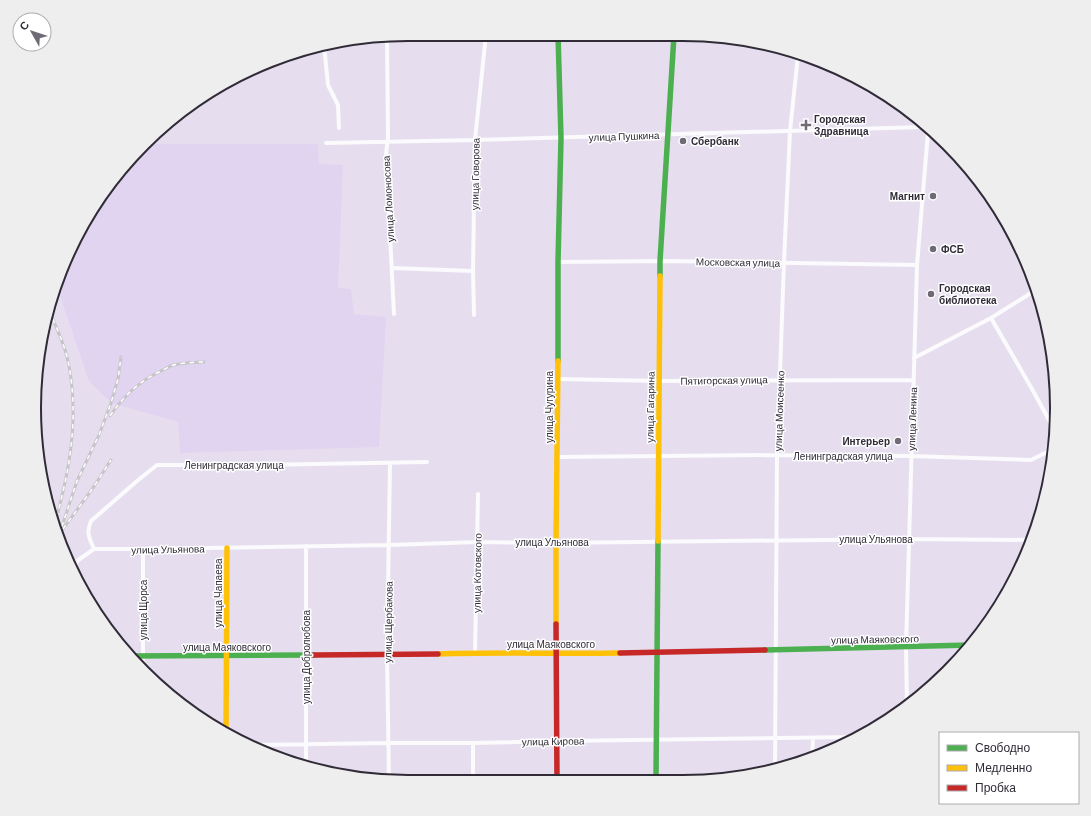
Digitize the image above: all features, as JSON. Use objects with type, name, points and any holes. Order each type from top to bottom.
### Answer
[{"type":"street","name":"улица Говорова","points":[[474,315],[473,271],[475,140],[485,41]]},
{"type":"street","name":"улица Чугурина","points":[[557,775],[556,543],[560,138],[558,41]]},
{"type":"street","name":"улица Гагарина","points":[[656,775],[660,261],[674,41]]},
{"type":"street","name":"улица Ломоносова","points":[[386,42],[388,137],[386,155],[394,314]]},
{"type":"street","points":[[325,51],[328,85],[338,105],[339,128]]},
{"type":"street","name":"улица Моисеенко","points":[[775,763],[777,455],[790,130],[798,59]]},
{"type":"street","name":"улица Пушкина","points":[[326,143],[387,143],[919,127]]},
{"type":"street","name":"улица Ленина","points":[[907,698],[906,647],[908,539],[917,265],[928,134]]},
{"type":"street","name":"Московская улица","points":[[558,262],[784,262],[917,265]]},
{"type":"street","points":[[392,268],[473,271]]},
{"type":"street","points":[[914,358],[991,318],[1032,293]]},
{"type":"street","points":[[991,318],[1049,421]]},
{"type":"street","name":"Пятигорская улица","points":[[558,379],[660,381],[914,380]]},
{"type":"street","name":"Ленинградская улица","points":[[558,457],[777,455],[911,456],[1031,460],[1047,452]]},
{"type":"street","name":"Ленинградская улица","points":[[94,549],[88,529],[91,521],[157,465],[427,462]]},
{"type":"street","name":"улица Щербакова","points":[[389,774],[388,655],[390,463]]},
{"type":"street","name":"улица Котовского","points":[[475,653],[478,494]]},
{"type":"street","name":"улица Ульянова","points":[[94,549],[227,548],[478,542],[556,543],[908,539],[1025,540]]},
{"type":"street","name":"улица Добролюбова","points":[[306,546],[306,760]]},
{"type":"street","name":"улица Чапаева","points":[[226,727],[227,548]]},
{"type":"street","points":[[76,564],[77,561],[94,549]]},
{"type":"street","name":"улица Щорса","points":[[143,662],[144,549]]},
{"type":"street","name":"улица Маяковского","points":[[137,656],[306,656],[475,653],[556,654],[963,645]]},
{"type":"street","name":"улица Кирова","points":[[263,745],[844,737]]},
{"type":"street","points":[[812,751],[813,738]]},
{"type":"street","points":[[473,743],[473,775]]},
{"type":"shaded area","points":[[152,144],[318,144],[319,164],[343,165],[338,288],[351,289],[354,314],[386,317],[379,447],[180,453],[178,422],[111,403],[89,381],[59,293],[60,290],[90,224],[117,185]]},
{"type":"railway","points":[[52,319],[68,359],[73,402],[71,449],[57,516]]},
{"type":"railway","points":[[61,529],[77,481],[99,435],[111,403],[118,379],[121,357]]},
{"type":"railway","points":[[110,416],[120,403],[144,380],[173,365],[204,362]]},
{"type":"railway","points":[[63,529],[93,488],[111,460]]},
{"type":"traffic: fast","points":[[558,41],[561,138],[558,262],[558,361]]},
{"type":"traffic: fast","points":[[660,276],[674,41]]},
{"type":"traffic: fast","points":[[656,775],[658,541]]},
{"type":"traffic: fast","points":[[765,650],[963,645]]},
{"type":"traffic: fast","points":[[137,656],[314,655]]},
{"type":"traffic: slow","points":[[658,541],[660,276]]},
{"type":"traffic: slow","points":[[556,624],[558,361]]},
{"type":"traffic: slow","points":[[226,727],[227,548]]},
{"type":"traffic: slow","points":[[438,654],[620,653]]},
{"type":"traffic: jam","points":[[556,624],[557,775]]},
{"type":"traffic: jam","points":[[620,653],[765,650]]},
{"type":"traffic: jam","points":[[314,655],[438,654]]},
{"type":"place","name":"Городская Здравница","points":[[806,125]]},
{"type":"place","name":"Сбербанк","points":[[683,141]]},
{"type":"place","name":"Магнит","points":[[933,196]]},
{"type":"place","name":"ФСБ","points":[[933,249]]},
{"type":"place","name":"Городская библиотека","points":[[931,294]]},
{"type":"place","name":"Интерьер","points":[[898,441]]}]
